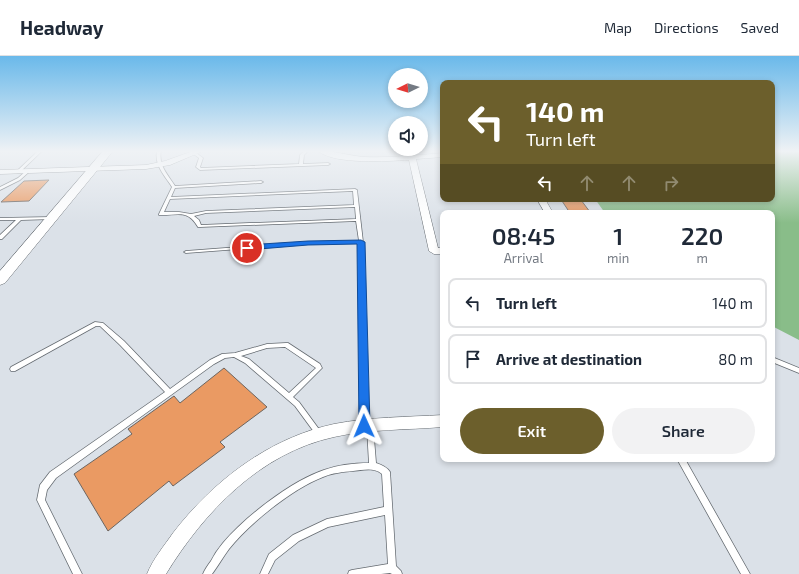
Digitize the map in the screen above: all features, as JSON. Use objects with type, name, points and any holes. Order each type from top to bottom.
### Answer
[{"type":"main road","points":[[0,280],[87,175]]},
{"type":"street","points":[[417,175],[438,251]]},
{"type":"street","points":[[156,574],[184,531],[207,504],[232,481],[257,463],[282,449],[319,434],[332,431],[367,426],[440,421]]},
{"type":"lane","points":[[167,175],[174,187]]},
{"type":"lane","points":[[0,189],[18,176]]},
{"type":"lane","points":[[174,187],[261,182]]},
{"type":"lane","points":[[174,187],[161,214],[184,212],[192,215],[198,220],[200,226],[358,220]]},
{"type":"lane","points":[[169,198],[355,190],[361,242],[367,426],[373,466]]},
{"type":"lane","points":[[192,215],[206,212],[357,206]]},
{"type":"lane","points":[[0,219],[52,218]]},
{"type":"lane","points":[[0,238],[19,219]]},
{"type":"lane","points":[[186,252],[308,243],[361,242]]},
{"type":"lane","points":[[13,369],[95,324],[101,324],[122,343],[169,392]]},
{"type":"lane","points":[[78,574],[41,500],[43,488],[53,475],[212,362],[224,356],[235,355],[267,346],[286,345],[318,366],[319,368],[289,397]]},
{"type":"lane","points":[[235,355],[247,361],[297,404],[319,434]]},
{"type":"lane","points":[[775,360],[799,371]]},
{"type":"lane","points":[[683,462],[746,574]]},
{"type":"lane","points":[[207,574],[226,546],[252,521],[291,491],[324,473],[350,468],[373,466],[381,467],[386,472],[388,510],[395,571],[352,574]]},
{"type":"lane","points":[[264,574],[272,557],[296,538],[327,523],[388,510]]},
{"type":"green space","points":[[775,175],[799,175],[799,340],[775,328],[775,210],[603,210],[597,202],[775,202]]},
{"type":"building","points":[[49,180],[29,201],[1,202],[24,181]]},
{"type":"building","points":[[563,202],[582,202],[588,210],[568,210]]},
{"type":"building","points":[[224,368],[267,407],[220,442],[225,447],[173,486],[169,481],[108,531],[74,474],[132,434],[128,429],[174,396],[180,403]]},
{"type":"route","points":[[247,248],[308,243],[361,242],[364,426]]}]
